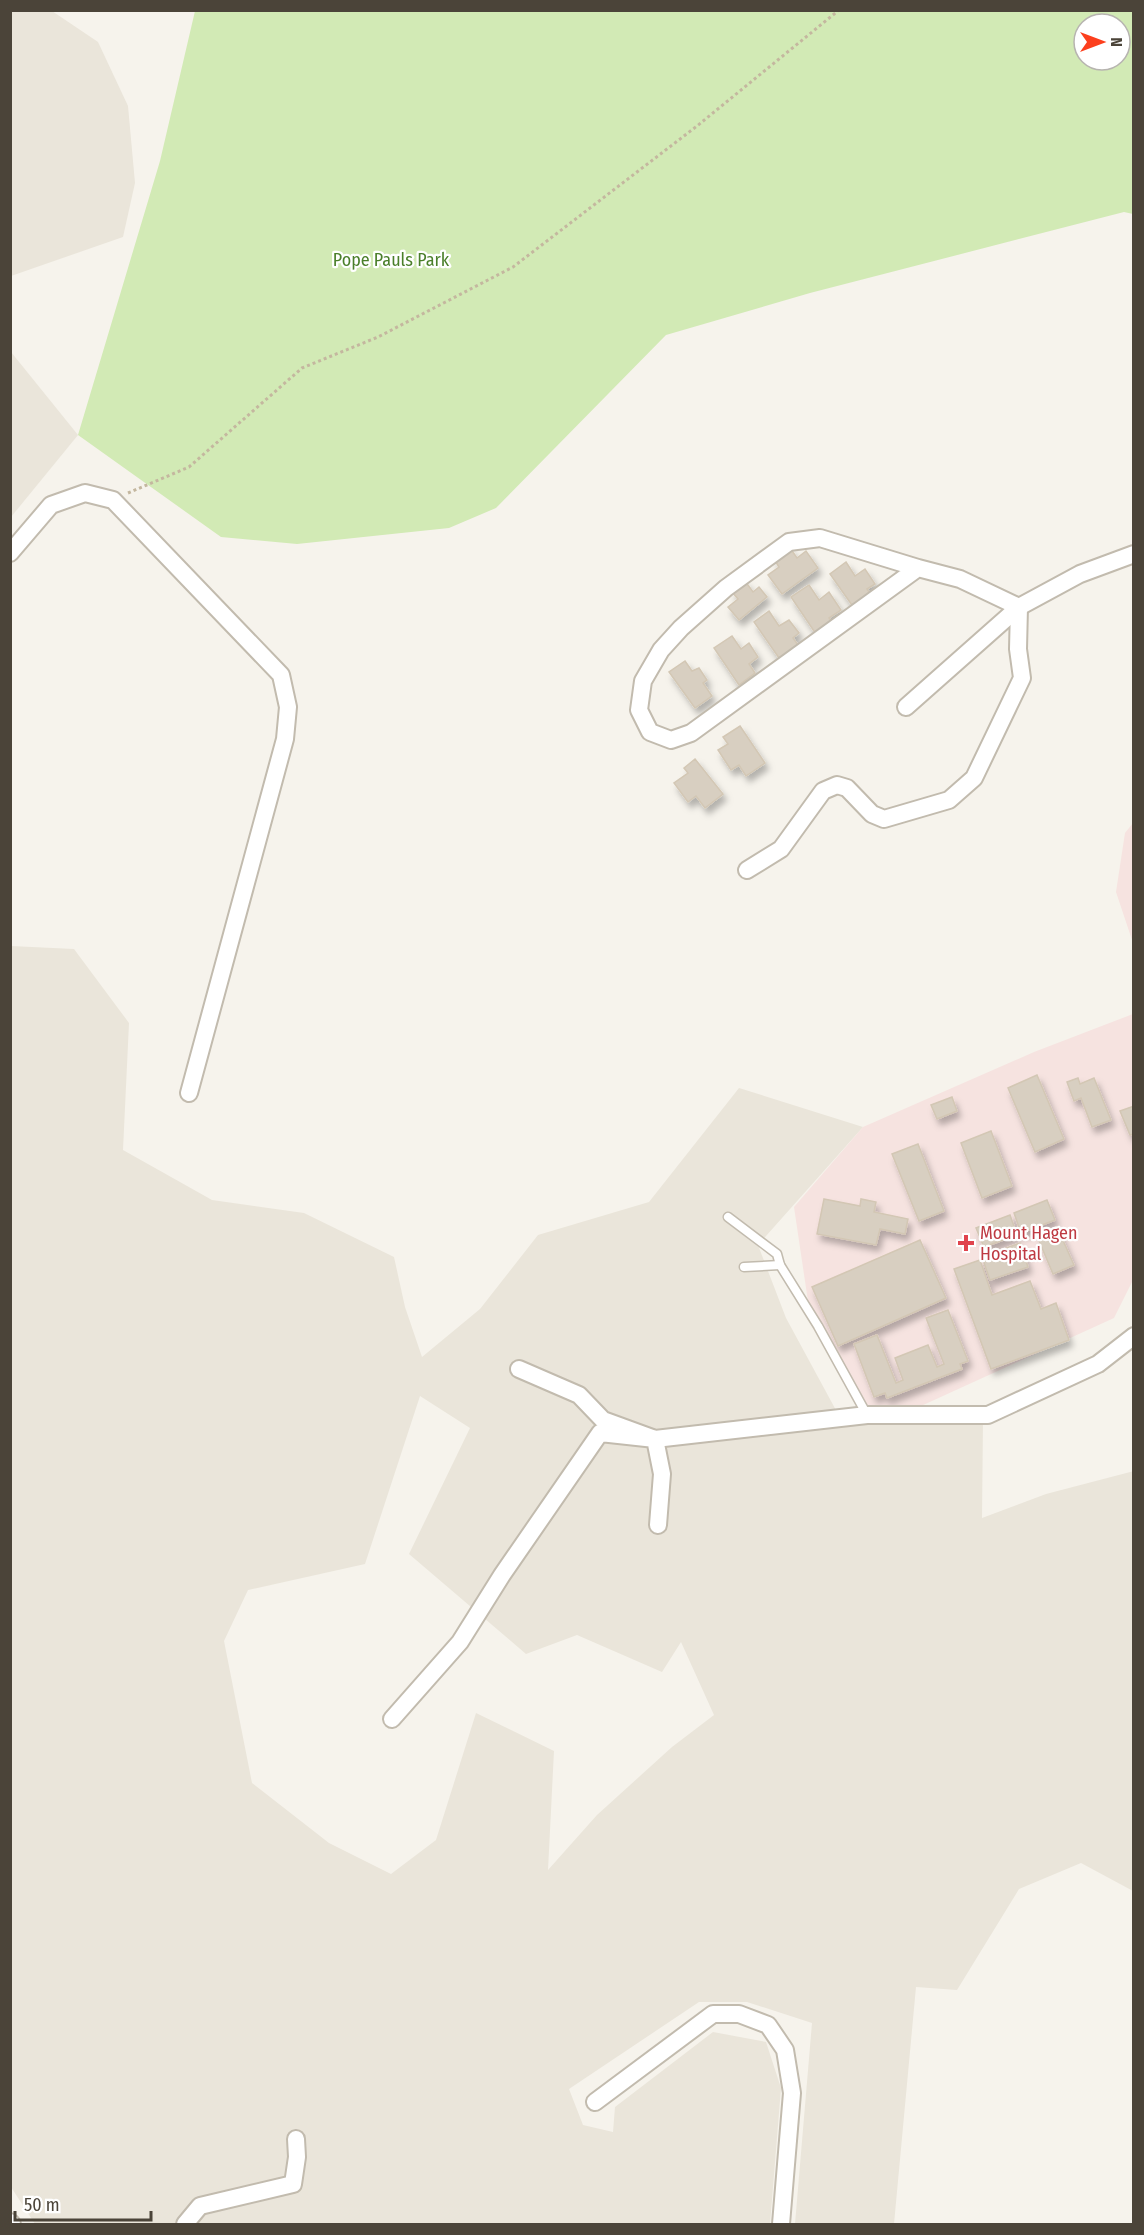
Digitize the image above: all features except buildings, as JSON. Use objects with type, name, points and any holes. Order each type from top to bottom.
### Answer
[{"type":"street","points":[[10,553],[51,505],[85,493],[113,500],[281,675],[288,707],[285,739],[189,1093]]},
{"type":"street","points":[[918,568],[691,733],[671,740],[650,732],[639,710],[643,681],[661,650],[681,628],[726,588],[789,542],[820,538],[960,579],[1019,607]]},
{"type":"street","points":[[906,707],[1019,607],[1080,574],[1134,554]]},
{"type":"street","points":[[747,870],[781,849],[823,791],[837,785],[847,788],[872,814],[884,819],[949,800],[974,778],[1022,678],[1018,649],[1019,607]]},
{"type":"street","points":[[392,1719],[460,1642],[502,1575],[600,1433],[655,1438],[867,1415],[988,1415],[1098,1364],[1134,1336]]},
{"type":"street","points":[[519,1369],[579,1395],[603,1420],[655,1438]]},
{"type":"street","points":[[655,1438],[663,1474],[658,1525]]},
{"type":"street","points":[[595,2102],[713,2014],[739,2014],[768,2025],[785,2050],[792,2093],[781,2224]]},
{"type":"street","points":[[185,2224],[200,2206],[293,2184],[297,2157],[296,2139]]},
{"type":"lane","points":[[728,1217],[777,1254],[780,1265],[818,1326],[867,1415]]},
{"type":"lane","points":[[744,1267],[780,1265]]},
{"type":"path","points":[[113,500],[189,467],[302,368],[378,337],[513,267],[697,126],[840,10]]},
{"type":"shaded area","points":[[10,11],[52,11],[98,42],[128,106],[135,183],[123,237],[11,276]]},
{"type":"shaded area","points":[[11,352],[78,435],[10,517]]},
{"type":"shaded area","points":[[1133,823],[1133,943],[1116,892],[1125,833]]},
{"type":"shaded area","points":[[11,946],[74,949],[129,1023],[123,1150],[212,1200],[304,1213],[394,1257],[405,1307],[422,1357],[480,1309],[538,1235],[649,1202],[739,1088],[863,1127],[758,1245],[786,1318],[844,1425],[983,1420],[982,1518],[1046,1494],[1134,1471],[1133,1891],[1081,1863],[1019,1889],[957,1990],[916,1987],[894,2224],[795,2224],[812,2023],[747,2002],[699,2002],[569,2089],[583,2125],[613,2132],[615,2107],[713,2032],[766,2042],[781,2088],[770,2224],[35,2224],[11,2187]],"holes":[[[420,1396],[470,1428],[409,1554],[526,1654],[577,1635],[662,1672],[681,1642],[714,1715],[672,1747],[597,1815],[548,1870],[554,1751],[476,1713],[436,1840],[391,1874],[329,1843],[252,1783],[224,1641],[248,1590],[365,1564]]]},
{"type":"shaded area","name":"Mount Hagen Hospital","points":[[1133,1014],[1133,1280],[1114,1318],[921,1406],[860,1406],[809,1308],[794,1207],[863,1127],[1034,1052]]},
{"type":"green space","name":"Pope Pauls Park","points":[[195,11],[1133,11],[1133,214],[1124,212],[810,293],[666,335],[496,508],[449,528],[297,544],[221,537],[78,435],[160,161]]},
{"type":"place","name":"Mount Hagen Hospital","points":[[966,1243]]}]
